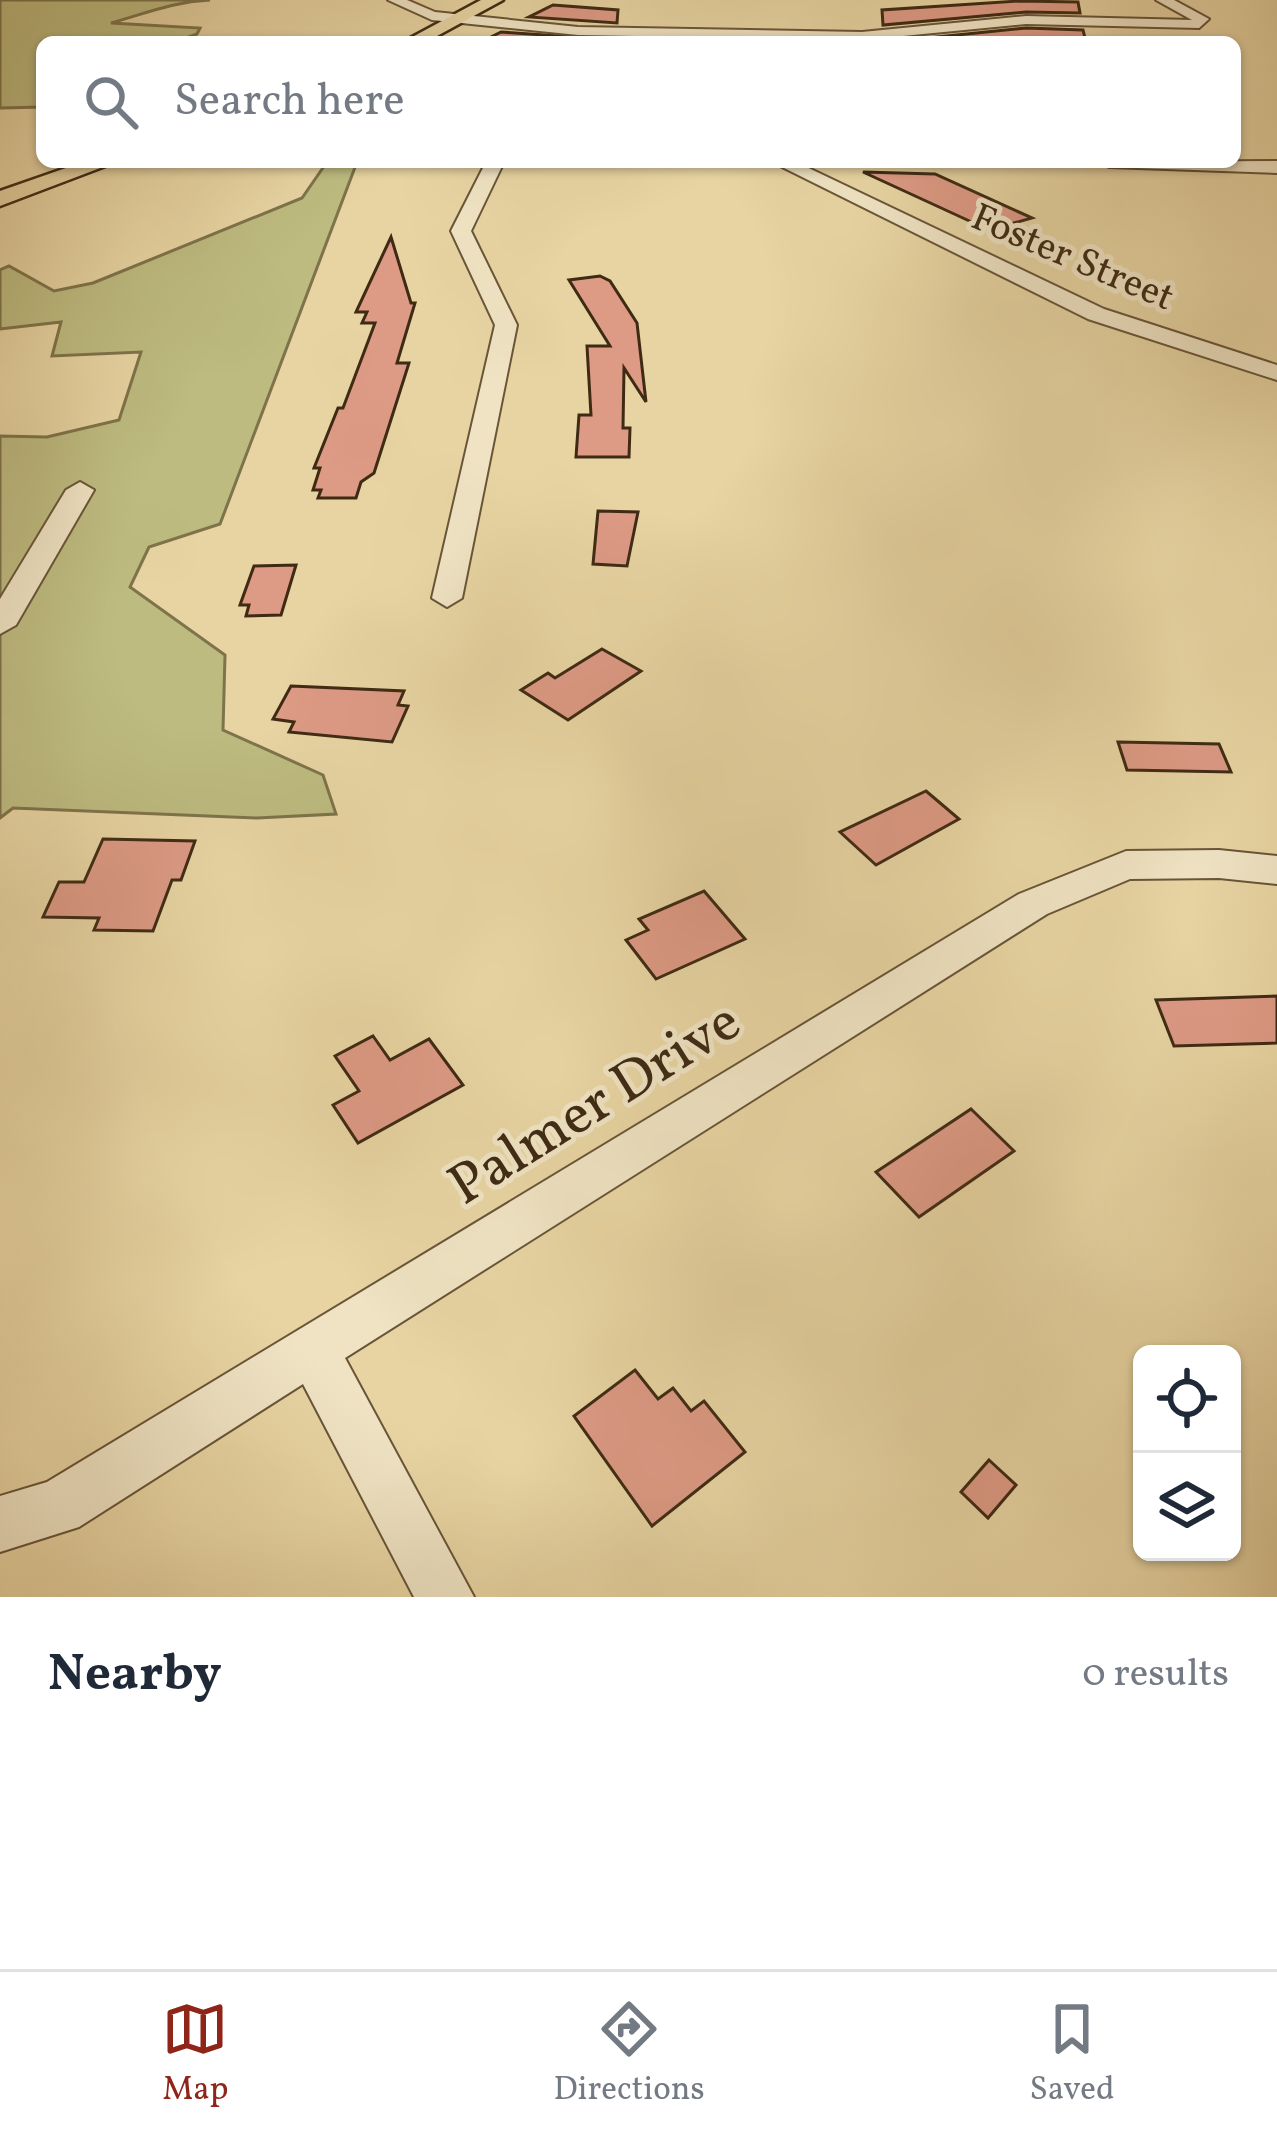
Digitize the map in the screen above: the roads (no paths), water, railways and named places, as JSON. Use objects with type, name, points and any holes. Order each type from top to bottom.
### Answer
[{"type":"main road","points":[[424,36],[494,0]]},
{"type":"main road","points":[[0,199],[88,168]]},
{"type":"street","points":[[395,0],[412,11],[455,20],[578,31],[808,36],[910,33],[1026,20],[1199,24],[1202,19],[1162,0]]},
{"type":"street","points":[[1241,166],[1277,167]]},
{"type":"street","points":[[447,598],[506,326],[461,231],[491,168]]},
{"type":"street","name":"Foster Street","points":[[793,168],[1096,314],[1277,373]]},
{"type":"street","points":[[0,625],[80,490]]},
{"type":"street","name":"Palmer Drive","points":[[0,1524],[59,1507],[1033,904],[1126,865],[1219,864],[1277,870]]},
{"type":"street","points":[[314,1352],[445,1597]]}]
